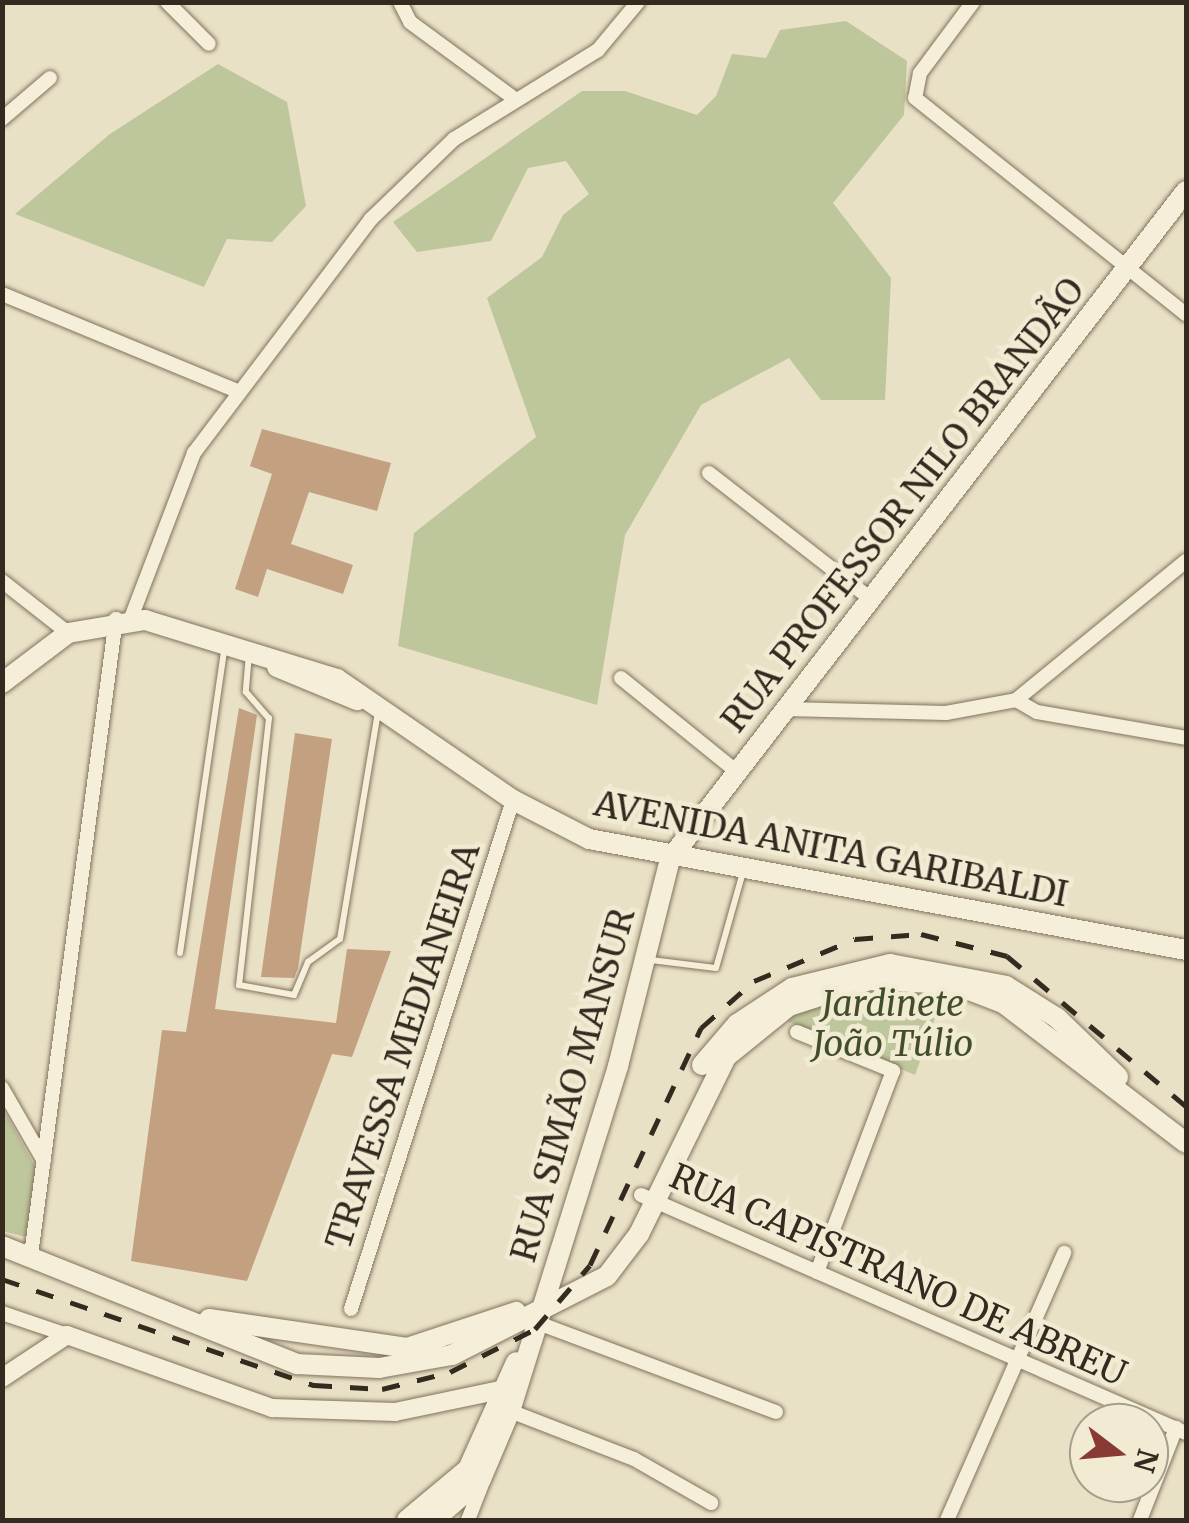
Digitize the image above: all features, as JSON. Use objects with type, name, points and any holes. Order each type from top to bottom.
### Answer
[{"type":"main road","name":"RUA PROFESSOR NILO BRANDÃO","points":[[670,858],[1186,191]]},
{"type":"main road","points":[[2,683],[68,633],[124,618]]},
{"type":"main road","name":"AVENIDA ANITA GARIBALDI","points":[[124,618],[304,665],[378,706],[513,800],[588,839],[670,858],[1186,950]]},
{"type":"main road","name":"RUA SIMÃO MANSUR","points":[[483,1460],[510,1410],[539,1317],[646,960],[670,858]]},
{"type":"main road","points":[[2,1246],[182,1315],[272,1357],[347,1369],[416,1364],[539,1317],[600,1270],[647,1197],[726,1057],[788,1006],[870,980],[954,984],[1003,1003],[1183,1141]]},
{"type":"main road","points":[[182,1315],[407,1348],[539,1317]]},
{"type":"main road","name":"RUA SIMÃO MANSUR","points":[[483,1460],[500,1390],[539,1317]]},
{"type":"main road","points":[[494,1336],[512,1339],[520,1356]]},
{"type":"main road","points":[[407,1520],[483,1460]]},
{"type":"main road","points":[[434,1520],[483,1460]]},
{"type":"street","points":[[167,2],[209,44]]},
{"type":"street","points":[[400,2],[410,22],[516,100]]},
{"type":"street","points":[[31,1255],[124,618],[174,493],[235,390],[396,190],[516,100],[598,50],[638,2]]},
{"type":"street","points":[[971,3],[914,91],[1186,314]]},
{"type":"street","points":[[2,119],[50,78]]},
{"type":"street","points":[[2,294],[235,390]]},
{"type":"street","points":[[709,473],[871,599]]},
{"type":"street","points":[[786,708],[946,713],[1016,700],[1186,561]]},
{"type":"street","points":[[2,581],[68,633]]},
{"type":"street","points":[[622,678],[737,772]]},
{"type":"street","points":[[1016,700],[1036,712],[1186,738]]},
{"type":"street","name":"TRAVESSA MEDIANEIRA","points":[[351,1309],[513,800]]},
{"type":"street","points":[[796,1032],[893,1070],[817,1272]]},
{"type":"street","points":[[2,1088],[44,1161]]},
{"type":"street","name":"RUA CAPISTRANO DE ABREU","points":[[647,1197],[1016,1362],[1181,1430]]},
{"type":"street","points":[[947,1520],[1064,1253]]},
{"type":"street","points":[[2,1313],[272,1408],[395,1412],[500,1390]]},
{"type":"street","points":[[539,1317],[776,1412]]},
{"type":"street","points":[[2,1378],[67,1335]]},
{"type":"street","points":[[510,1410],[634,1459],[711,1504]]},
{"type":"street","points":[[1140,1520],[1181,1430]]},
{"type":"street","name":"RUA SIMÃO MANSUR","points":[[469,1517],[483,1460]]},
{"type":"street","points":[[469,1517],[488,1520]]},
{"type":"lane","points":[[180,954],[225,645]]},
{"type":"lane","points":[[249,653],[246,692],[269,718],[238,984],[294,995],[308,962],[340,938],[378,706]]},
{"type":"lane","points":[[646,960],[716,968],[744,871]]},
{"type":"green space","points":[[846,21],[907,61],[904,115],[833,203],[891,278],[885,400],[821,400],[789,358],[701,405],[625,535],[597,705],[398,646],[414,533],[536,437],[487,298],[542,257],[563,215],[589,194],[566,161],[528,168],[491,241],[417,252],[393,222],[582,91],[625,91],[697,115],[716,96],[732,54],[766,58],[780,30]]},
{"type":"green space","points":[[218,64],[287,102],[306,206],[272,242],[227,239],[204,287],[15,214],[110,134]]},
{"type":"green space","name":"Jardinete João Túlio","points":[[945,990],[915,1075],[782,1019],[860,991]]},
{"type":"green space","points":[[2,1107],[37,1170],[26,1237],[3,1231]]},
{"type":"building","points":[[262,429],[391,463],[377,511],[309,492],[291,544],[353,565],[343,594],[267,569],[258,597],[235,589],[272,474],[250,466]]},
{"type":"building","points":[[239,708],[257,715],[215,1009],[336,1023],[347,949],[391,951],[352,1057],[332,1054],[247,1281],[131,1261],[162,1030],[186,1032]]},
{"type":"building","points":[[295,733],[332,739],[298,968],[294,978],[261,977]]},
{"type":"railway","points":[[2,1279],[314,1385],[382,1389],[450,1372],[535,1329],[590,1265],[701,1028],[754,981],[855,939],[921,934],[1007,956],[1186,1106]]}]
